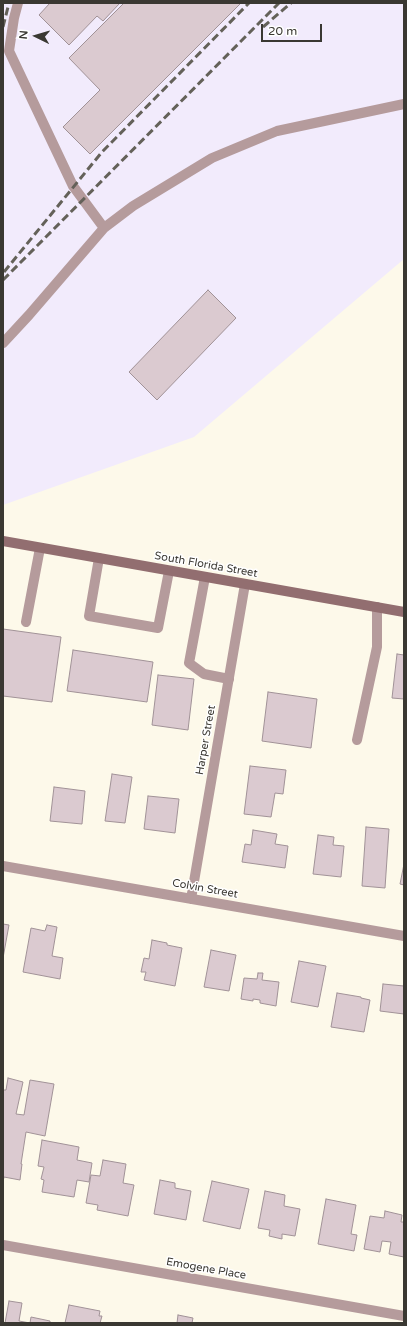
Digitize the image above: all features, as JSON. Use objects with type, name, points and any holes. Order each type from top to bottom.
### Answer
[{"type":"street","points":[[18,3],[9,51],[73,186],[104,228]]},
{"type":"street","points":[[3,343],[104,228],[133,206],[212,158],[277,131],[404,104]]},
{"type":"street","name":"South Florida Street","points":[[3,541],[404,612]]},
{"type":"street","points":[[26,622],[40,548]]},
{"type":"street","points":[[100,558],[89,616],[158,628],[169,571]]},
{"type":"street","points":[[204,577],[189,663],[204,674],[229,679]]},
{"type":"street","name":"Harper Street","points":[[191,899],[245,584]]},
{"type":"street","points":[[357,740],[377,647],[378,607]]},
{"type":"street","name":"Colvin Street","points":[[3,866],[404,936]]},
{"type":"street","name":"Emogene Place","points":[[3,1246],[404,1316]]},
{"type":"shaded area","points":[[3,3],[404,3],[404,259],[194,437],[3,505]]},
{"type":"building","points":[[50,3],[120,3],[103,21],[97,16],[69,45],[39,15]]},
{"type":"building","points":[[124,3],[241,3],[90,154],[63,127],[100,90],[69,58]]},
{"type":"building","points":[[208,290],[236,318],[157,400],[129,372]]},
{"type":"building","points":[[3,629],[61,637],[52,702],[3,696]]},
{"type":"building","points":[[73,650],[153,662],[147,702],[67,691]]},
{"type":"building","points":[[397,654],[404,655],[404,699],[392,698]]},
{"type":"building","points":[[158,675],[194,679],[188,730],[152,725]]},
{"type":"building","points":[[268,692],[317,699],[311,748],[262,741]]},
{"type":"building","points":[[250,766],[286,770],[283,794],[275,793],[271,817],[244,814]]},
{"type":"building","points":[[112,774],[132,777],[125,823],[105,821]]},
{"type":"building","points":[[54,787],[85,791],[82,824],[50,821]]},
{"type":"building","points":[[148,796],[179,799],[175,833],[144,829]]},
{"type":"building","points":[[366,827],[389,829],[385,888],[362,886]]},
{"type":"building","points":[[253,830],[277,834],[275,844],[288,846],[285,868],[242,862],[245,844],[251,845]]},
{"type":"building","points":[[318,835],[334,837],[333,845],[344,846],[341,877],[313,874]]},
{"type":"building","points":[[404,864],[404,885],[400,884]]},
{"type":"building","points":[[3,924],[9,925],[3,958]]},
{"type":"building","points":[[47,925],[57,927],[52,956],[63,958],[60,979],[23,972],[31,928],[45,931]]},
{"type":"building","points":[[152,940],[182,948],[175,986],[144,980],[146,972],[141,972],[144,958],[149,959]]},
{"type":"building","points":[[211,950],[236,955],[229,991],[204,987]]},
{"type":"building","points":[[299,961],[326,966],[318,1007],[291,1002]]},
{"type":"building","points":[[258,973],[263,973],[262,980],[279,982],[276,1006],[260,1003],[260,1000],[253,999],[253,1001],[241,999],[244,978],[257,979]]},
{"type":"building","points":[[383,984],[404,986],[404,1014],[380,1011]]},
{"type":"building","points":[[337,993],[370,1000],[364,1032],[331,1027]]},
{"type":"building","points":[[8,1078],[23,1082],[16,1114],[24,1115],[30,1080],[54,1084],[45,1136],[26,1132],[20,1180],[4,1177],[3,1182],[3,1090],[6,1090]]},
{"type":"building","points":[[42,1140],[79,1147],[77,1160],[92,1163],[89,1182],[77,1180],[74,1197],[42,1192],[44,1180],[41,1179],[44,1167],[38,1166]]},
{"type":"building","points":[[103,1160],[126,1164],[123,1183],[134,1185],[128,1216],[97,1210],[98,1205],[86,1203],[91,1175],[100,1176]]},
{"type":"building","points":[[160,1180],[175,1183],[175,1188],[191,1191],[186,1220],[154,1214]]},
{"type":"building","points":[[212,1181],[249,1189],[240,1229],[203,1221]]},
{"type":"building","points":[[265,1191],[285,1195],[284,1206],[300,1209],[295,1236],[282,1234],[282,1239],[269,1236],[270,1230],[258,1228]]},
{"type":"building","points":[[326,1199],[356,1205],[351,1234],[357,1235],[354,1251],[318,1244]]},
{"type":"building","points":[[385,1211],[402,1215],[401,1222],[404,1222],[404,1257],[389,1254],[391,1242],[382,1241],[380,1252],[364,1249],[370,1216],[384,1218]]},
{"type":"building","points":[[9,1301],[22,1303],[19,1321],[30,1323],[5,1323]]},
{"type":"building","points":[[69,1305],[100,1311],[99,1316],[102,1316],[100,1323],[65,1323]]},
{"type":"building","points":[[178,1315],[193,1318],[192,1323],[177,1323]]},
{"type":"building","points":[[31,1317],[50,1321],[50,1323],[30,1323]]},
{"type":"railway","points":[[3,27],[9,3]]},
{"type":"railway","points":[[4,272],[102,152],[249,3]]},
{"type":"railway","points":[[3,280],[279,3]]},
{"type":"railway","points":[[263,27],[291,3]]}]
